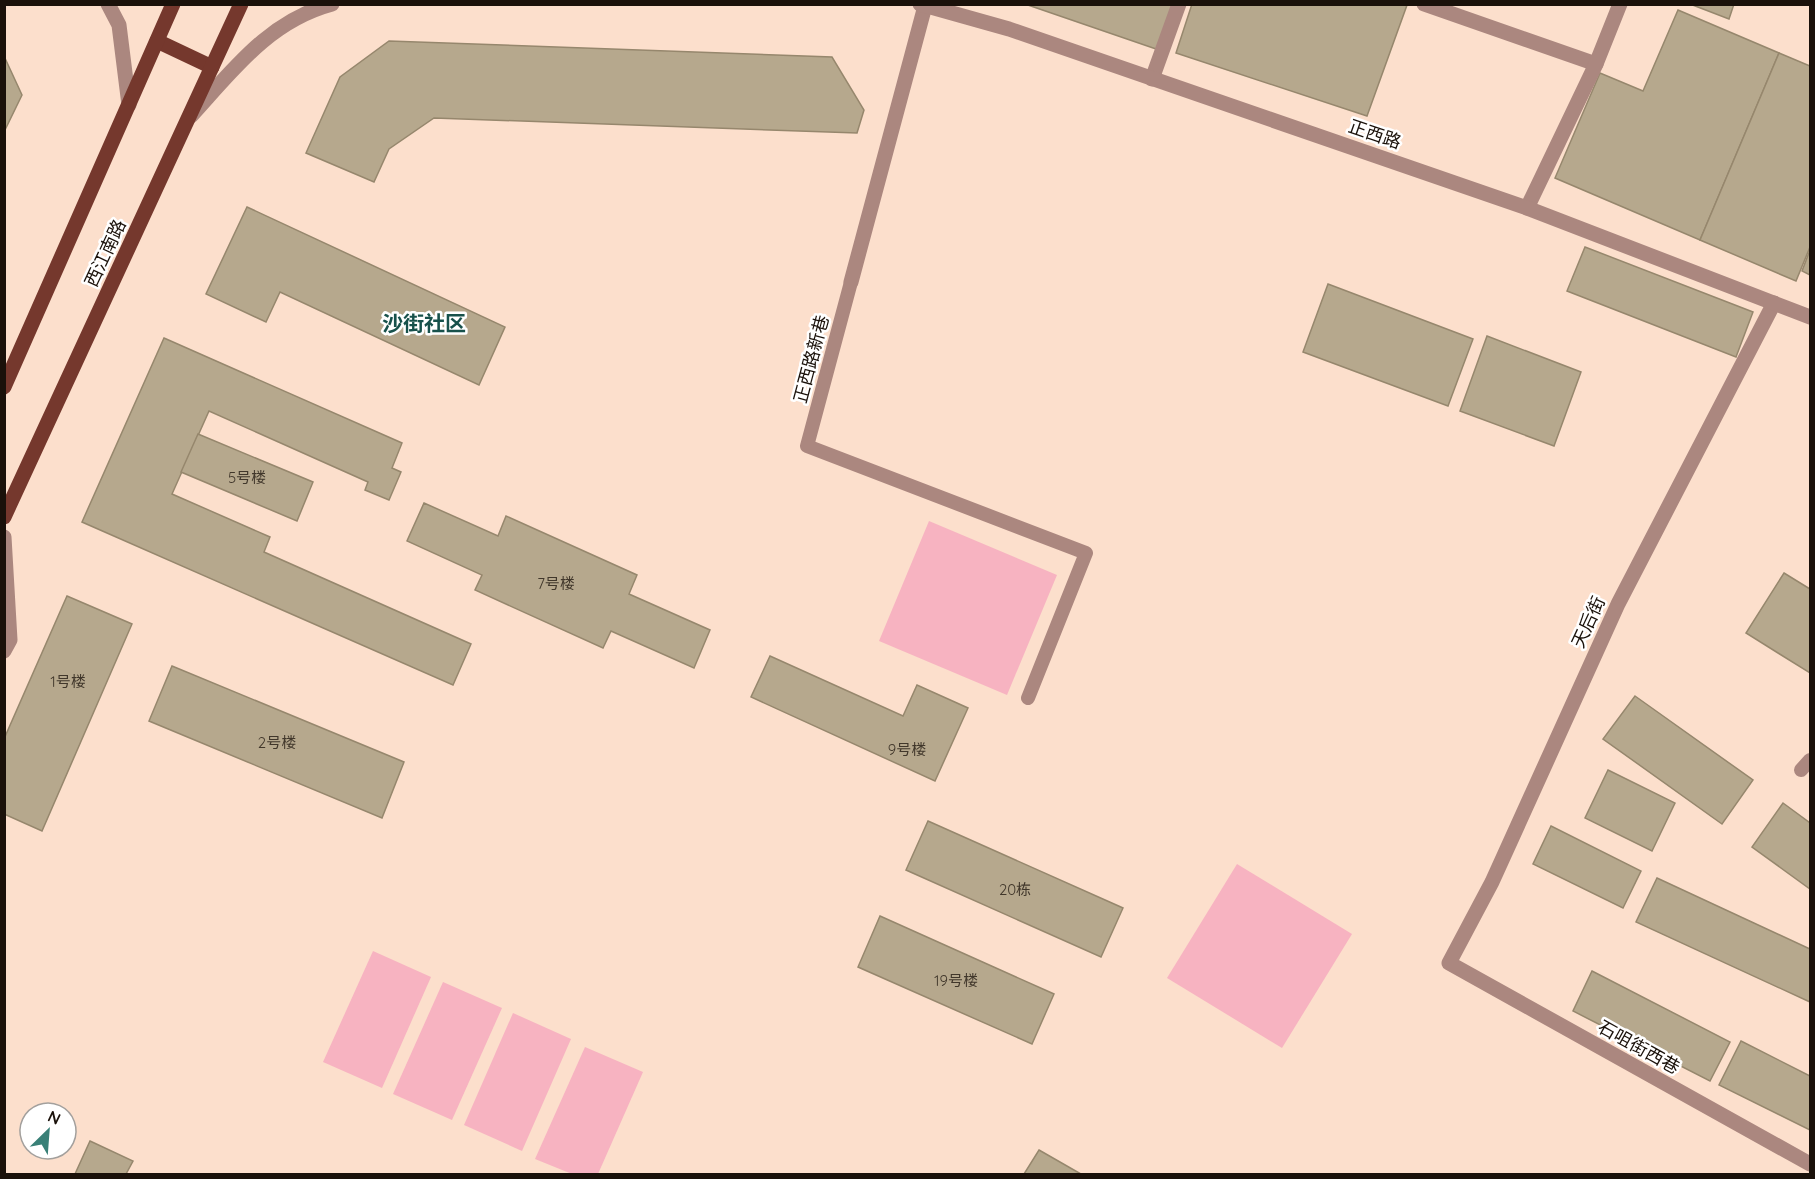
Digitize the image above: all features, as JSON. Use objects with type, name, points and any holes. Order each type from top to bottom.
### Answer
[{"type":"main road","name":"西江南路","points":[[6,381],[173,4]]},
{"type":"main road","name":"西江南路","points":[[4,517],[241,4]]},
{"type":"main road","points":[[157,41],[212,67]]},
{"type":"street","points":[[108,4],[119,25],[129,105]]},
{"type":"street","points":[[189,118],[247,53],[276,30],[316,9],[332,4]]},
{"type":"street","points":[[1152,79],[1179,4]]},
{"type":"street","points":[[1424,4],[1596,64]]},
{"type":"street","points":[[1527,208],[1596,64],[1620,4]]},
{"type":"street","points":[[851,282],[923,5]]},
{"type":"street","name":"正西路","points":[[923,5],[1009,30],[1527,208],[1810,317]]},
{"type":"street","name":"天后街","points":[[1449,963],[1492,882],[1618,604],[1774,303]]},
{"type":"street","points":[[4,537],[10,640],[4,651]]},
{"type":"street","name":"石咀街西巷","points":[[1449,963],[1810,1164]]},
{"type":"lane","name":"正西路新巷","points":[[851,282],[807,446],[1086,553],[1028,698]]},
{"type":"shaded area","points":[[929,521],[1057,575],[1007,695],[879,641]]},
{"type":"shaded area","points":[[1237,864],[1352,934],[1282,1048],[1167,978]]},
{"type":"shaded area","points":[[373,951],[431,977],[382,1088],[323,1062]]},
{"type":"shaded area","points":[[443,982],[502,1008],[452,1120],[393,1094]]},
{"type":"shaded area","points":[[513,1013],[571,1039],[522,1151],[464,1125]]},
{"type":"shaded area","points":[[585,1047],[643,1072],[598,1174],[572,1174],[535,1159]]},
{"type":"building","points":[[1025,4],[1174,4],[1159,50]]},
{"type":"building","points":[[1192,4],[1407,5],[1367,116],[1176,53]]},
{"type":"building","points":[[1690,4],[1734,4],[1729,19]]},
{"type":"building","points":[[1678,10],[1779,53],[1700,240],[1555,178],[1600,73],[1643,91]]},
{"type":"building","points":[[389,41],[832,57],[864,110],[857,133],[434,118],[389,149],[374,182],[306,153],[340,77]]},
{"type":"building","points":[[1779,53],[1810,66],[1810,247],[1796,281],[1700,240]]},
{"type":"building","points":[[4,56],[22,95],[4,132]]},
{"type":"building","points":[[247,207],[505,327],[479,385],[280,292],[266,322],[206,294]]},
{"type":"building","points":[[1585,247],[1753,312],[1736,357],[1567,291]]},
{"type":"building","points":[[1810,250],[1810,275],[1802,271]]},
{"type":"building","points":[[1328,284],[1473,339],[1448,406],[1303,352]]},
{"type":"building","points":[[1487,336],[1581,372],[1554,446],[1460,411]]},
{"type":"building","points":[[164,338],[402,443],[392,468],[401,472],[389,500],[365,490],[368,482],[209,411],[172,494],[270,537],[264,552],[471,644],[453,685],[82,522]]},
{"type":"building","points":[[198,434],[313,482],[297,521],[181,472]]},
{"type":"building","points":[[424,503],[498,536],[506,516],[637,575],[629,594],[710,630],[694,668],[611,631],[603,648],[475,590],[482,575],[407,541]]},
{"type":"building","points":[[1784,573],[1810,589],[1810,673],[1746,633]]},
{"type":"building","points":[[67,596],[132,624],[42,831],[4,814],[4,739]]},
{"type":"building","points":[[770,656],[903,716],[917,685],[968,708],[935,781],[751,697]]},
{"type":"building","points":[[172,666],[404,762],[382,818],[149,721]]},
{"type":"building","points":[[1635,696],[1753,780],[1722,824],[1603,739]]},
{"type":"building","points":[[1608,770],[1675,803],[1652,851],[1585,818]]},
{"type":"building","points":[[1783,803],[1810,823],[1810,889],[1752,847]]},
{"type":"building","points":[[928,821],[1123,908],[1101,957],[906,870]]},
{"type":"building","points":[[1551,826],[1641,871],[1623,908],[1533,864]]},
{"type":"building","points":[[1657,878],[1810,949],[1810,1002],[1636,922]]},
{"type":"building","points":[[880,916],[1054,994],[1032,1044],[858,967]]},
{"type":"building","points":[[1592,971],[1730,1042],[1710,1081],[1573,1011]]},
{"type":"building","points":[[1741,1041],[1810,1076],[1810,1130],[1719,1085]]},
{"type":"building","points":[[90,1141],[133,1161],[126,1174],[75,1174]]},
{"type":"building","points":[[1039,1150],[1081,1174],[1024,1174]]},
{"type":"district","name":"沙街社区","points":[[424,323]]}]
